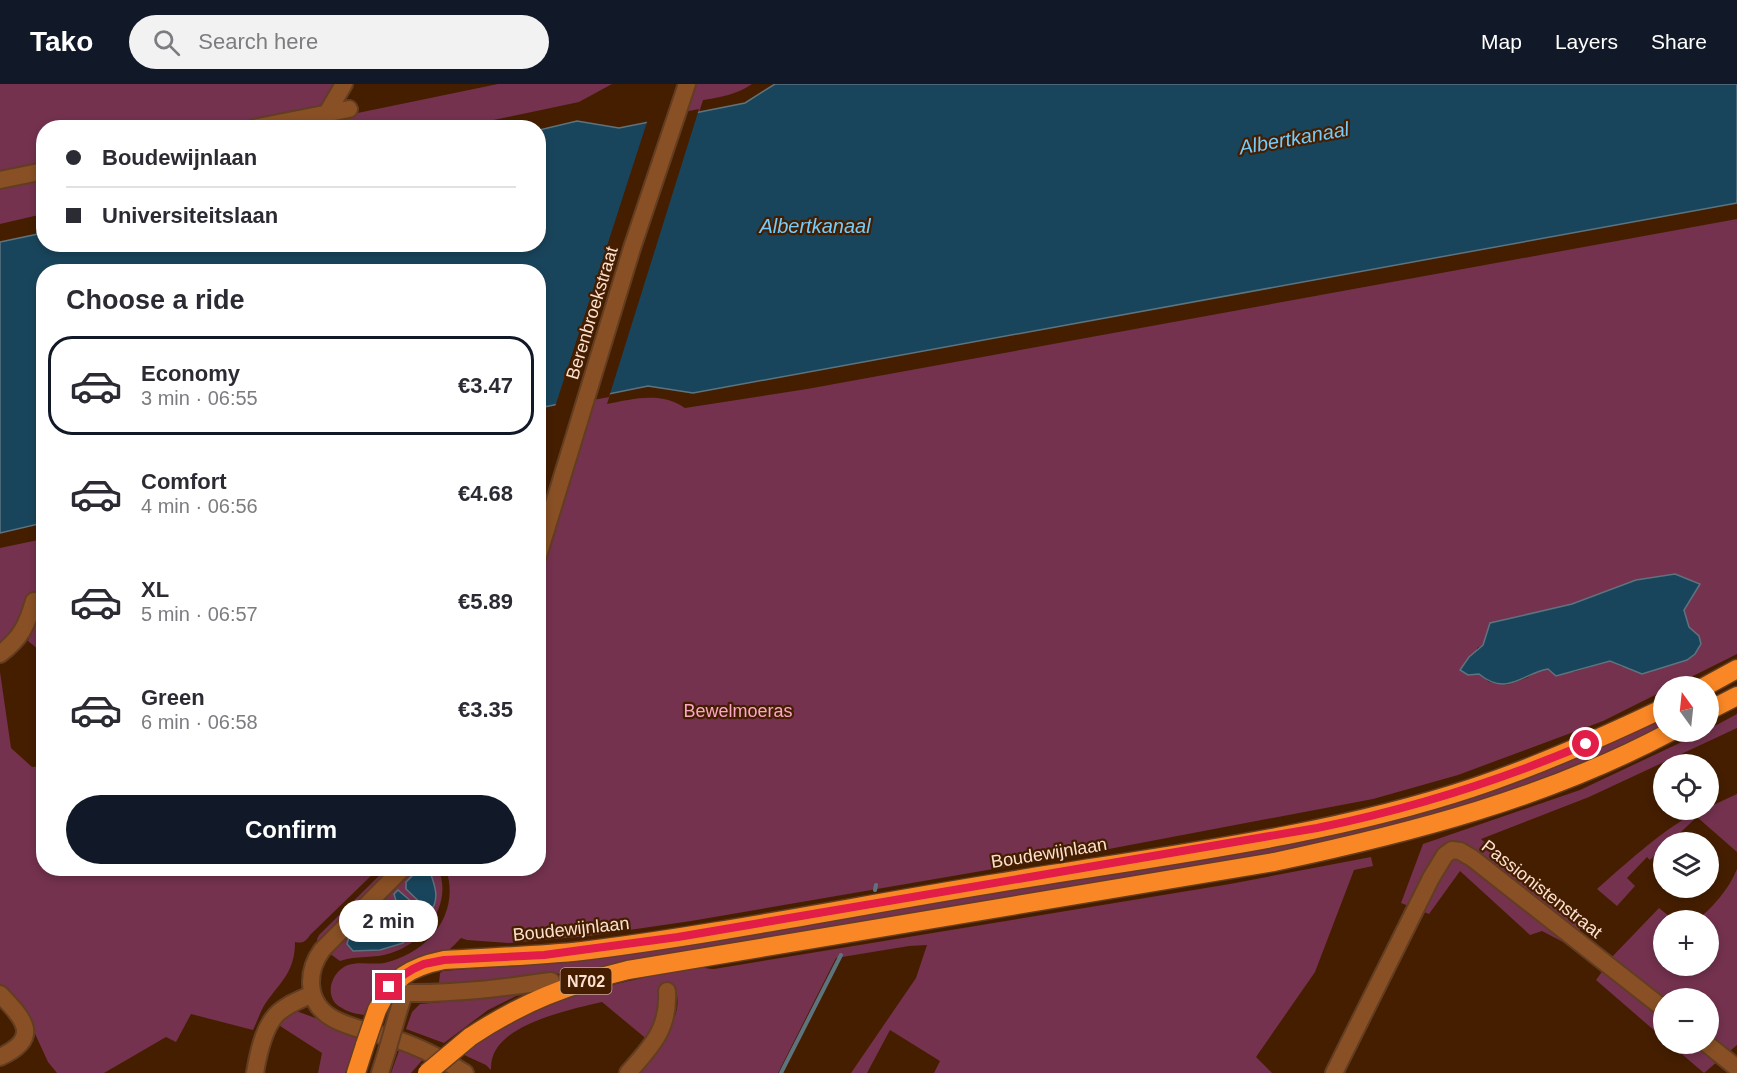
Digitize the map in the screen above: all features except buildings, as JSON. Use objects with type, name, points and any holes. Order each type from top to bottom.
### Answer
[{"type":"highway","points":[[1719,679],[1737,669]]},
{"type":"highway","points":[[1719,705],[1737,696]]},
{"type":"highway","name":"Boudewijnlaan","points":[[356,1073],[377,1010],[389,987],[400,977],[424,964],[582,951],[698,934],[1238,843],[1353,821],[1460,792],[1501,778],[1576,748],[1653,713]]},
{"type":"highway","name":"N702","points":[[427,1073],[470,1037],[514,1009],[582,982],[628,970],[1274,862],[1364,843],[1452,819],[1544,789],[1653,741]]},
{"type":"street","points":[[327,113],[344,84]]},
{"type":"street","name":"Berenbroekstraat","points":[[546,529],[632,248],[687,84]]},
{"type":"street","points":[[293,120],[349,109]]},
{"type":"street","points":[[0,180],[36,173]]},
{"type":"street","points":[[0,654],[13,644],[27,626],[34,601]]},
{"type":"street","name":"Passionistenstraat","points":[[1334,1073],[1431,878],[1445,855],[1452,850],[1460,851],[1472,858],[1653,1000]]},
{"type":"street","points":[[395,876],[318,955],[310,978],[312,994],[317,1005],[331,1018],[400,1041],[431,1054],[465,1073]]},
{"type":"street","points":[[380,1073],[406,988],[435,994],[551,981]]},
{"type":"street","points":[[628,1073],[657,1039],[663,1028],[668,1008],[667,991]]},
{"type":"street","points":[[0,994],[20,1015],[26,1031],[23,1041],[16,1049],[0,1057]]},
{"type":"street","points":[[255,1073],[261,1048],[274,1017],[284,1008],[312,994]]},
{"type":"street","points":[[1719,1054],[1737,1068]]},
{"type":"green space","points":[[0,84],[339,84],[326,105],[317,110],[263,120],[36,120],[36,166],[0,174]]},
{"type":"green space","points":[[498,84],[612,84],[579,102],[494,120],[324,120]]},
{"type":"green space","name":"Bewelmoeras","points":[[692,84],[752,84],[722,97],[703,100],[607,404],[657,398],[685,408],[807,389],[1737,219],[1737,654],[1693,676],[1653,676],[1653,696],[1603,721],[1458,775],[1373,799],[1093,852],[691,921],[588,936],[509,943],[461,938],[444,953],[411,960],[394,973],[379,989],[364,1015],[347,1011],[336,1004],[332,998],[333,979],[342,968],[352,964],[384,963],[400,958],[427,941],[445,916],[449,901],[447,876],[546,876],[546,550],[564,483]],"holes":[[[1675,574],[1689,627],[1699,636],[1622,667],[1610,661],[1574,672],[1548,669],[1507,685],[1489,682],[1479,674],[1477,648],[1483,645],[1490,623],[1572,604],[1637,580]]]},
{"type":"green space","points":[[36,178],[36,216],[0,224],[0,186]]},
{"type":"green space","points":[[36,540],[36,621],[0,649],[0,548]]},
{"type":"green space","points":[[36,621],[36,647],[28,641]]},
{"type":"green space","points":[[0,672],[11,748],[32,767],[36,767],[36,876],[371,876],[306,940],[300,943],[295,942],[290,969],[265,1004],[253,1030],[191,1014],[176,1042],[166,1037],[104,1073],[57,1073],[48,1062],[26,1014],[0,986]]},
{"type":"green space","points":[[1737,714],[1737,728],[1719,736],[1719,724]]},
{"type":"green space","points":[[1653,722],[1653,731],[1636,740],[1539,780],[1464,807],[1388,829],[1306,847],[857,925],[628,961],[582,971],[442,986],[439,983],[440,973],[443,971],[565,961],[1304,837],[1537,772]]},
{"type":"green space","points":[[1682,742],[1707,742],[1681,754],[1656,754]]},
{"type":"green space","points":[[1653,756],[1653,767],[1589,797],[1481,839],[1583,926],[1567,944],[1542,931],[1530,935],[1460,871],[1429,914],[1401,903],[1423,844],[1580,790]]},
{"type":"green space","points":[[1737,794],[1737,852],[1719,836],[1719,832],[1714,832],[1700,820],[1719,820],[1719,802]]},
{"type":"green space","points":[[1683,820],[1694,820],[1681,832],[1665,832]]},
{"type":"green space","points":[[1653,841],[1653,857],[1650,860],[1647,857],[1627,878],[1635,886],[1617,906],[1597,889]]},
{"type":"green space","points":[[1371,857],[1373,866],[1354,870],[1315,972],[1256,1057],[1272,1073],[934,1073],[940,1061],[890,1030],[867,1073],[851,1073],[916,978],[927,945],[836,958],[778,1073],[639,1073],[661,1044],[674,1019],[677,996],[673,986],[659,989],[659,1012],[649,1041],[602,1002],[557,1013],[524,1026],[500,1044],[493,1056],[491,1070],[486,1065],[462,1054],[505,1026],[548,1005],[592,990],[676,969],[696,967],[714,969],[1230,884]]},
{"type":"green space","points":[[1737,869],[1737,1045],[1704,1073],[1682,1054],[1719,1054],[1719,988],[1653,988],[1653,1029],[1596,980],[1604,969],[1636,997],[1610,959],[1653,914],[1653,976],[1719,976],[1719,910],[1709,910],[1729,884]]},
{"type":"green space","points":[[379,876],[387,876],[318,942],[319,935]]},
{"type":"green space","points":[[403,876],[440,876],[442,895],[439,908],[425,931],[415,940],[391,953],[372,957],[340,961],[329,953]]},
{"type":"green space","points":[[518,995],[488,1010],[444,1043],[406,1029],[412,1012],[420,1004]]},
{"type":"green space","points":[[292,1012],[299,1012],[359,1034],[345,1073],[318,1073],[322,1053],[277,1024]]},
{"type":"green space","points":[[400,1048],[425,1057],[411,1073],[391,1073]]},
{"type":"water","name":"Albertkanaal","points":[[775,84],[1737,84],[1737,203],[693,393],[648,386],[546,407],[546,264],[36,264],[36,525],[0,533],[0,242],[36,234],[36,252],[546,252],[546,128],[577,121],[619,128],[745,103]]},
{"type":"water","points":[[1675,574],[1700,584],[1684,610],[1689,627],[1699,636],[1701,644],[1695,654],[1687,660],[1642,674],[1610,661],[1556,676],[1548,669],[1506,684],[1489,681],[1479,674],[1468,675],[1460,670],[1469,657],[1483,645],[1490,623],[1572,604],[1636,580]]},
{"type":"water","points":[[412,876],[431,876],[436,896],[430,912],[406,889],[406,882]]},
{"type":"water","points":[[398,890],[428,916],[412,935],[379,912],[380,905],[394,909],[397,904],[394,894]]},
{"type":"water","points":[[371,916],[375,916],[406,938],[403,943],[380,950],[353,951],[347,944],[349,937]]},
{"type":"pier","points":[[699,109],[609,397],[555,407],[648,119]]},
{"type":"waterway","points":[[875,890],[876,885]]},
{"type":"waterway","points":[[781,1073],[841,955]]},
{"type":"route","points":[[389,987],[413,969],[444,960],[544,955],[678,937],[1249,841],[1353,821],[1471,788],[1586,744]]}]
